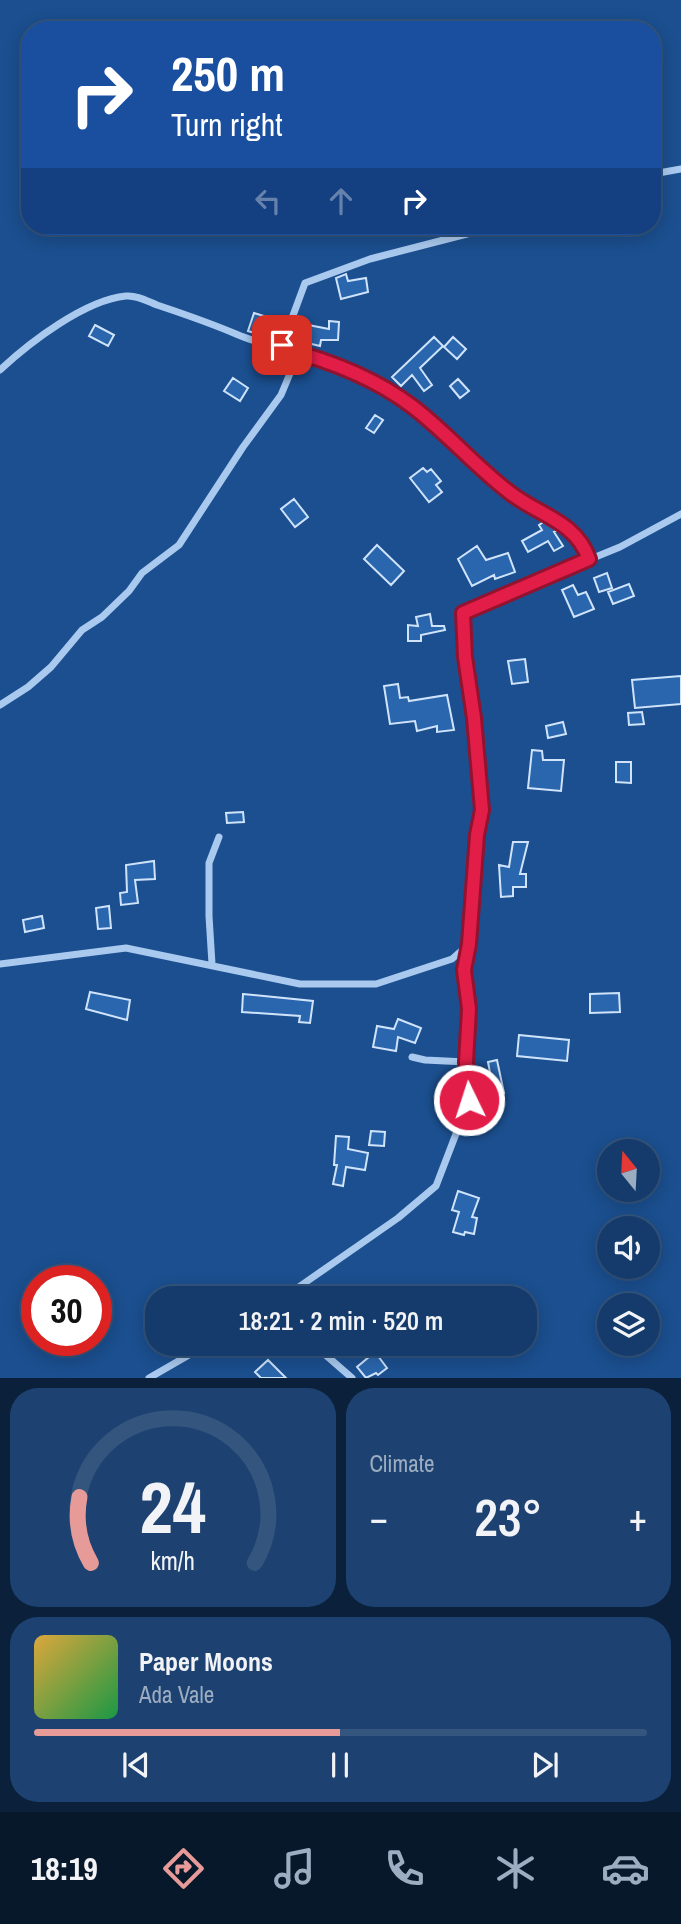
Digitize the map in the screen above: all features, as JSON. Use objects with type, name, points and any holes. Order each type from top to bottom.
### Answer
[{"type":"street","points":[[661,173],[681,169]]},
{"type":"street","points":[[281,348],[305,282],[370,259],[463,235]]},
{"type":"street","points":[[0,370],[40,337],[92,305],[129,296],[206,320],[250,340],[344,367],[383,387],[412,406],[512,495],[567,526],[584,546],[589,559]]},
{"type":"street","points":[[0,705],[51,667],[82,630],[102,617],[129,591],[142,573],[179,545],[243,447],[281,395],[299,352]]},
{"type":"street","points":[[306,1286],[331,1263],[398,1218],[436,1186],[469,1100],[466,1062],[469,1009],[464,970],[469,944],[477,835],[482,810],[474,718],[465,657],[463,613],[620,547],[681,514]]},
{"type":"street","points":[[212,964],[209,863],[219,837]]},
{"type":"street","points":[[0,964],[126,948],[300,984],[376,984],[445,961],[469,944]]},
{"type":"street","points":[[412,1057],[466,1062]]},
{"type":"street","points":[[149,1378],[187,1356]]},
{"type":"street","points":[[327,1356],[352,1378]]},
{"type":"building","points":[[346,274],[348,281],[366,278],[368,292],[341,299],[336,278]]},
{"type":"building","points":[[254,313],[270,318],[265,336],[248,331]]},
{"type":"building","points":[[329,321],[339,322],[338,340],[321,340],[320,346],[299,341],[303,324],[329,329]]},
{"type":"building","points":[[95,325],[114,335],[108,346],[89,336]]},
{"type":"building","points":[[434,337],[443,346],[420,368],[432,385],[424,391],[412,375],[401,386],[392,377]]},
{"type":"building","points":[[453,337],[466,349],[457,359],[444,347]]},
{"type":"building","points":[[233,378],[248,388],[240,401],[224,391]]},
{"type":"building","points":[[458,379],[469,391],[460,398],[450,386]]},
{"type":"building","points":[[375,415],[383,420],[374,433],[366,428]]},
{"type":"building","points":[[423,468],[427,472],[431,469],[441,481],[436,485],[442,492],[429,502],[410,478]]},
{"type":"building","points":[[294,499],[308,517],[295,527],[281,509]]},
{"type":"building","points":[[545,521],[558,530],[554,532],[563,546],[554,551],[548,541],[528,552],[522,541],[542,530],[539,525]]},
{"type":"building","points":[[377,545],[404,571],[391,585],[364,559]]},
{"type":"building","points":[[477,546],[486,560],[508,553],[515,572],[495,579],[494,575],[472,586],[458,559]]},
{"type":"building","points":[[607,573],[612,588],[599,592],[594,578]]},
{"type":"building","points":[[629,584],[634,596],[613,604],[608,592]]},
{"type":"building","points":[[573,585],[578,595],[586,592],[594,609],[574,617],[562,590]]},
{"type":"building","points":[[430,614],[432,626],[444,626],[445,630],[421,635],[421,641],[408,641],[408,625],[418,626],[416,617]]},
{"type":"building","points":[[525,659],[528,682],[512,684],[508,661]]},
{"type":"building","points":[[681,676],[681,704],[635,708],[632,680]]},
{"type":"building","points":[[398,684],[400,698],[408,697],[409,701],[447,695],[454,730],[437,732],[437,726],[417,731],[415,721],[390,724],[384,686]]},
{"type":"building","points":[[642,712],[644,724],[629,725],[628,713]]},
{"type":"building","points":[[563,722],[566,734],[548,738],[546,726]]},
{"type":"building","points":[[532,750],[542,751],[543,760],[564,760],[561,791],[528,788]]},
{"type":"building","points":[[616,762],[631,762],[631,783],[616,782]]},
{"type":"building","points":[[243,812],[244,822],[227,823],[226,813]]},
{"type":"building","points":[[513,842],[528,842],[520,874],[526,874],[526,887],[513,887],[513,896],[501,897],[499,865],[509,867]]},
{"type":"building","points":[[154,861],[155,879],[135,880],[138,903],[121,905],[120,893],[127,892],[126,865]]},
{"type":"building","points":[[109,906],[111,928],[98,929],[96,908]]},
{"type":"building","points":[[42,916],[44,928],[25,932],[23,920]]},
{"type":"building","points":[[90,992],[130,1000],[127,1020],[86,1009]]},
{"type":"building","points":[[619,993],[620,1012],[590,1013],[590,994]]},
{"type":"building","points":[[243,994],[313,1001],[310,1023],[299,1022],[300,1016],[242,1012]]},
{"type":"building","points":[[398,1019],[421,1028],[415,1043],[398,1037],[396,1051],[373,1047],[377,1026],[394,1029]]},
{"type":"building","points":[[519,1035],[569,1040],[567,1061],[517,1056]]},
{"type":"building","points":[[497,1060],[504,1093],[494,1094],[488,1062]]},
{"type":"building","points":[[371,1131],[385,1132],[384,1146],[369,1145]]},
{"type":"building","points":[[336,1136],[349,1137],[348,1149],[368,1153],[365,1170],[346,1167],[343,1186],[333,1184],[337,1165],[334,1165]]},
{"type":"building","points":[[458,1191],[479,1198],[472,1217],[477,1218],[474,1234],[453,1232],[459,1212],[452,1210]]},
{"type":"building","points":[[370,1356],[378,1356],[387,1368],[378,1375],[376,1373],[366,1378],[357,1367]]},
{"type":"building","points":[[268,1360],[286,1378],[261,1378],[255,1372]]},
{"type":"route","points":[[282,345],[281,348],[344,367],[412,406],[512,495],[567,526],[584,546],[589,559],[463,613],[465,657],[469,672],[482,810],[477,835],[469,944],[464,970],[469,1009],[466,1062],[469,1100]]}]
